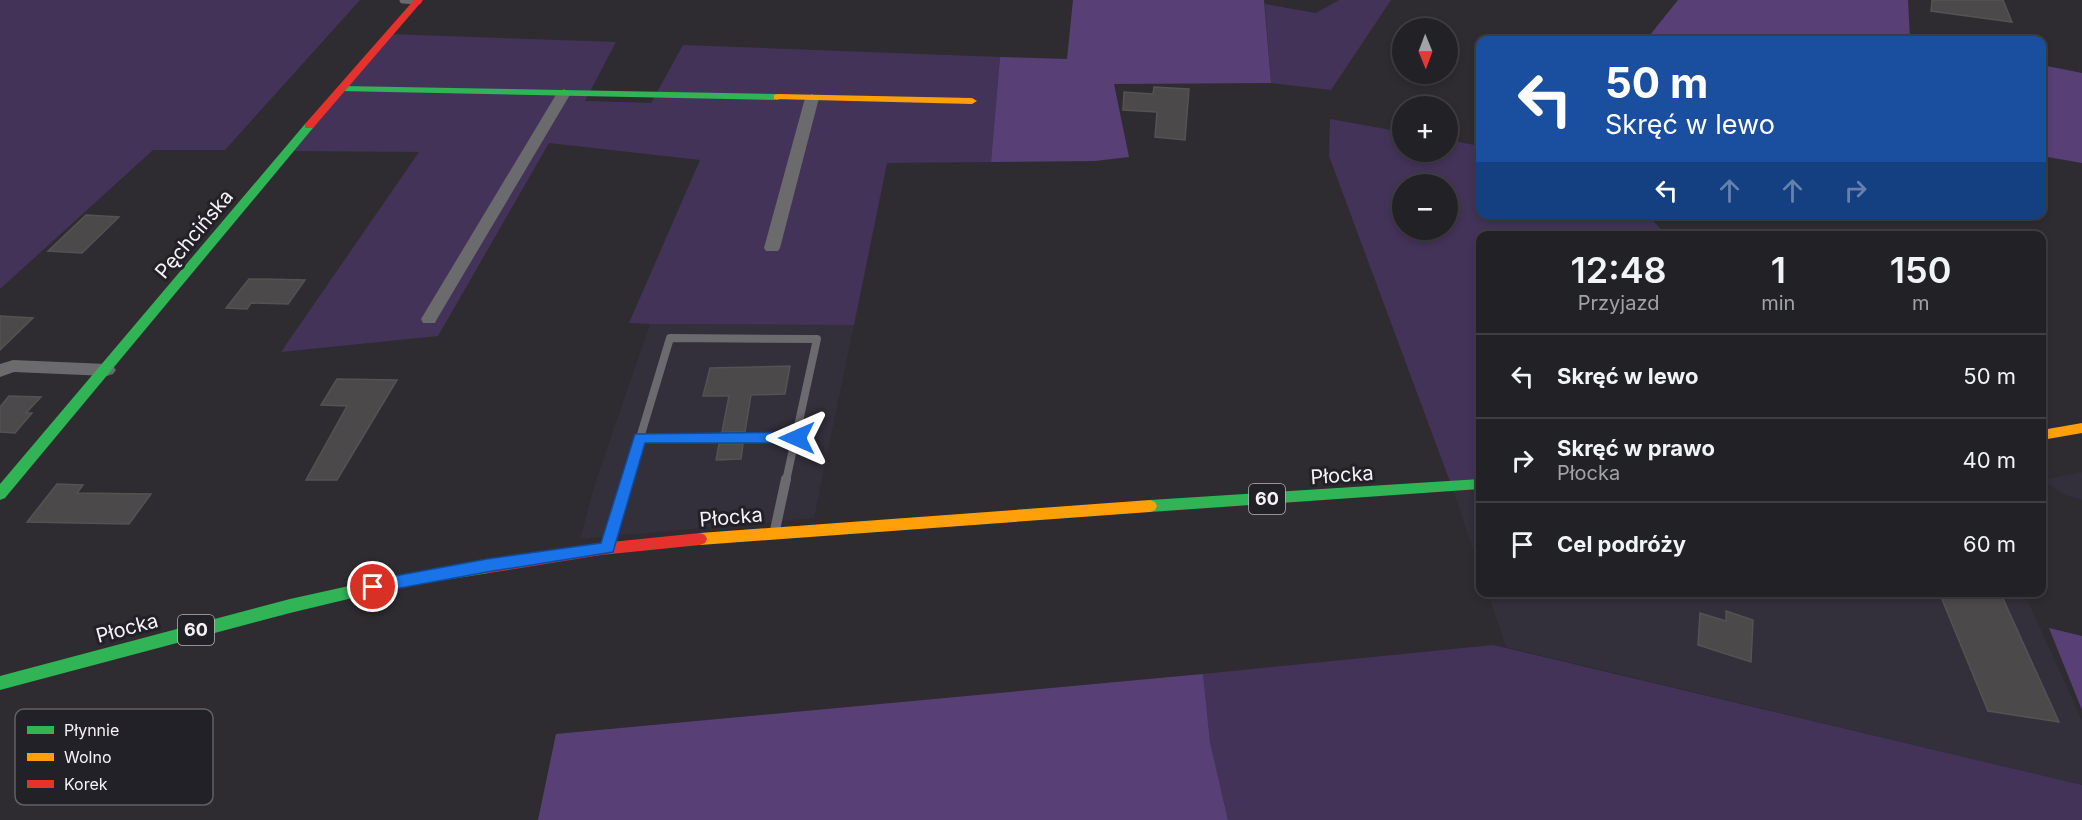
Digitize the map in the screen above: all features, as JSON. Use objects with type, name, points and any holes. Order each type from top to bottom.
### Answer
[{"type":"street","name":"Pęchcińska","points":[[0,494],[418,1]]},
{"type":"street","points":[[342,89],[972,101]]},
{"type":"street","points":[[429,319],[564,93]]},
{"type":"street","points":[[772,248],[812,98]]},
{"type":"street","points":[[0,370],[13,366],[107,370]]},
{"type":"street","points":[[2046,434],[2082,428]]},
{"type":"street","name":"Płocka","points":[[0,683],[279,609],[382,585],[607,548],[775,532],[1476,484]]},
{"type":"lane","points":[[403,0],[418,1]]},
{"type":"lane","points":[[607,548],[670,338],[817,339],[775,532]]},
{"type":"lane","points":[[639,438],[797,438]]},
{"type":"shaded area","points":[[0,0],[360,0],[225,150],[153,150],[0,289]]},
{"type":"shaded area","points":[[1073,0],[1264,0],[1271,83],[1114,84],[1129,157],[1095,161],[991,162],[1000,57],[1067,59]]},
{"type":"shaded area","points":[[1339,0],[1391,0],[1331,90],[1271,83],[1265,4],[1316,13]]},
{"type":"shaded area","points":[[1678,0],[1908,0],[1910,36],[1649,36]]},
{"type":"shaded area","points":[[388,34],[616,42],[585,101],[651,103],[683,45],[1000,57],[991,162],[887,163],[854,325],[650,324],[629,323],[700,160],[549,143],[438,336],[281,352],[419,152],[292,151]]},
{"type":"shaded area","points":[[2046,66],[2082,73],[2082,163],[2046,157]]},
{"type":"shaded area","points":[[1330,119],[1392,130],[1392,162],[1458,162],[1458,142],[1476,145],[1476,219],[1652,219],[1662,231],[1476,231],[1476,484],[1452,487],[1329,156]]},
{"type":"shaded area","points":[[650,324],[854,325],[814,518],[580,539],[595,483]]},
{"type":"shaded area","points":[[2082,472],[2082,500],[2065,495],[2046,483],[2046,479]]},
{"type":"shaded area","points":[[1476,484],[1476,559],[1452,487]]},
{"type":"shaded area","points":[[1489,597],[2026,597],[2082,720],[2082,785],[1506,647]]},
{"type":"shaded area","points":[[2049,628],[2082,636],[2082,710]]},
{"type":"shaded area","points":[[1493,645],[2082,785],[2082,820],[1228,820],[1210,742],[1203,674]]},
{"type":"shaded area","points":[[1203,674],[1210,742],[1228,820],[538,820],[556,734]]},
{"type":"building","points":[[1932,0],[2003,0],[2012,22],[1931,11]]},
{"type":"building","points":[[1154,87],[1189,89],[1185,140],[1155,137],[1157,112],[1123,110],[1124,92],[1153,94]]},
{"type":"building","points":[[86,215],[119,217],[82,253],[48,251]]},
{"type":"building","points":[[249,279],[305,280],[288,304],[251,303],[247,309],[226,308]]},
{"type":"building","points":[[0,316],[33,318],[0,350]]},
{"type":"building","points":[[790,366],[785,394],[751,395],[745,432],[722,432],[729,396],[703,396],[710,368]]},
{"type":"building","points":[[337,379],[397,380],[337,480],[306,480],[347,406],[321,405]]},
{"type":"building","points":[[9,396],[41,397],[26,413],[32,413],[15,433],[0,432],[0,407]]},
{"type":"building","points":[[719,444],[743,444],[741,459],[716,460]]},
{"type":"building","points":[[57,484],[83,485],[77,493],[151,494],[129,524],[27,522]]},
{"type":"building","points":[[1941,597],[2002,597],[2059,722],[1988,711]]},
{"type":"building","points":[[1726,611],[1753,620],[1751,662],[1698,645],[1700,613],[1726,621]]},
{"type":"traffic: fast","points":[[342,89],[778,97]]},
{"type":"traffic: fast","points":[[0,494],[309,126]]},
{"type":"traffic: fast","points":[[1150,506],[1476,484]]},
{"type":"traffic: fast","points":[[0,683],[290,606],[394,582],[489,567]]},
{"type":"traffic: slow","points":[[778,97],[972,101]]},
{"type":"traffic: slow","points":[[2046,434],[2082,428]]},
{"type":"traffic: slow","points":[[700,539],[1150,506]]},
{"type":"traffic: jam","points":[[309,126],[419,0]]},
{"type":"traffic: jam","points":[[489,567],[601,549],[700,539]]},
{"type":"route","points":[[373,587],[487,566],[607,548],[639,438],[797,438]]}]
